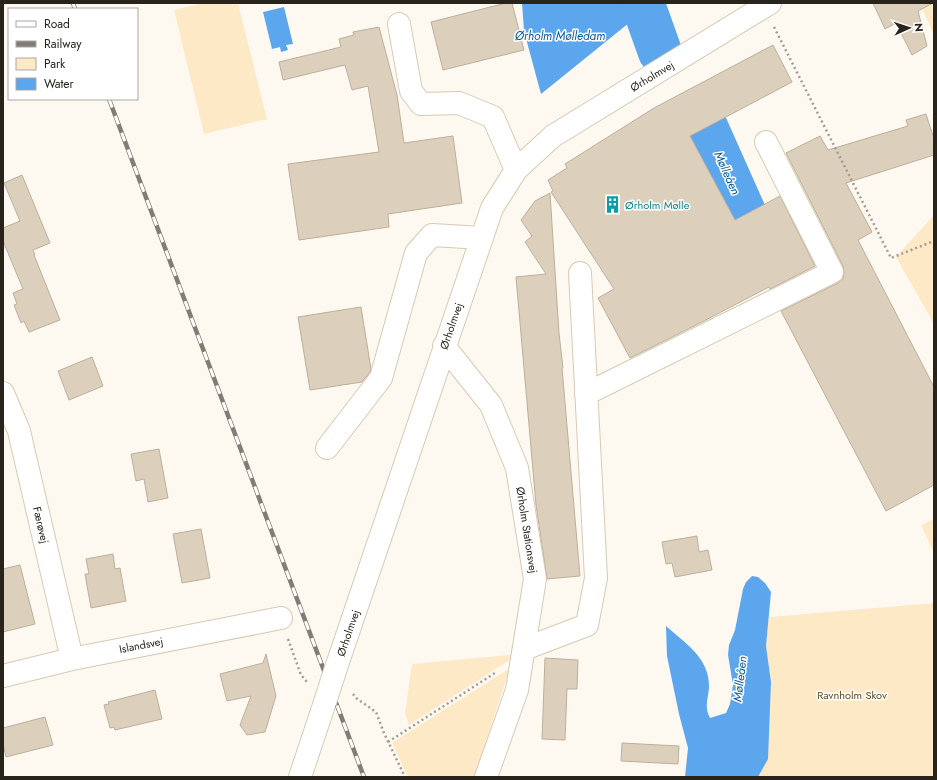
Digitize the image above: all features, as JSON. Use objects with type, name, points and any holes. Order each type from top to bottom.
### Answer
[{"type":"street","name":"Ørholmvej","points":[[300,777],[444,346],[492,208],[516,170],[553,136],[767,5]]},
{"type":"street","points":[[399,24],[411,91],[421,104],[459,103],[493,117],[516,170]]},
{"type":"street","points":[[586,394],[832,272],[766,142]]},
{"type":"street","points":[[327,448],[381,378],[416,253],[432,235],[482,238]]},
{"type":"street","points":[[524,649],[587,625],[596,578],[580,273]]},
{"type":"street","name":"Ørholm Stationsvej","points":[[444,346],[491,405],[518,468],[535,579],[517,690],[486,777]]},
{"type":"street","name":"Færøvej","points":[[3,393],[19,431],[72,659]]},
{"type":"street","name":"Islandsvej","points":[[3,676],[72,659],[280,618]]},
{"type":"path","points":[[767,5],[891,258],[934,241]]},
{"type":"path","points":[[280,618],[301,676]]},
{"type":"path","points":[[388,742],[497,672]]},
{"type":"path","points":[[356,698],[376,712],[388,742],[405,777]]},
{"type":"green space","points":[[204,3],[238,3],[267,119],[204,134],[174,10]]},
{"type":"green space","points":[[920,3],[934,3],[934,35]]},
{"type":"green space","points":[[934,215],[934,324],[896,257]]},
{"type":"green space","points":[[934,519],[934,553],[921,525]]},
{"type":"green space","name":"Ravnholm Skov","points":[[934,603],[934,777],[758,777],[761,773],[771,682],[766,646],[769,617]]},
{"type":"green space","points":[[510,655],[511,659],[409,725],[405,713],[412,664]]},
{"type":"green space","points":[[510,668],[474,777],[408,777],[392,743]]},
{"type":"water","name":"Ørholm Mølledam","points":[[522,3],[660,3],[645,10],[541,94],[524,31]]},
{"type":"water","points":[[284,7],[293,44],[286,45],[288,50],[281,52],[280,47],[272,49],[263,12]]},
{"type":"water","points":[[752,576],[758,577],[765,583],[771,592],[766,646],[771,682],[768,759],[758,777],[685,777],[688,748],[679,714],[667,656],[666,626],[695,652],[706,668],[709,688],[707,707],[710,718],[726,713],[730,704],[733,685],[728,655],[729,645],[735,630],[743,589],[746,582]]},
{"type":"building","points":[[506,3],[512,3],[524,50],[443,70],[431,22]]},
{"type":"building","points":[[873,3],[933,3],[918,11],[927,46],[912,55],[896,23],[885,29]]},
{"type":"building","points":[[379,27],[397,95],[404,143],[453,136],[462,203],[388,214],[389,227],[299,240],[288,164],[379,152],[368,86],[352,90],[345,65],[283,80],[279,62],[341,47],[339,39],[354,35],[353,32]]},
{"type":"building","name":"Ørholm Mølle","points":[[773,45],[792,82],[690,136],[735,220],[780,196],[815,266],[770,289],[769,287],[630,358],[598,298],[614,289],[551,192],[553,191],[548,180],[567,168],[565,164],[654,108]]},
{"type":"building","points":[[926,114],[934,139],[934,155],[846,183],[872,232],[858,240],[934,387],[934,485],[886,511],[781,311],[838,283],[843,279],[844,272],[843,266],[786,153],[820,136],[828,150],[908,126],[906,120]]},
{"type":"building","points":[[22,175],[50,243],[33,250],[60,320],[29,332],[24,321],[21,323],[14,305],[17,304],[13,293],[23,289],[3,241],[3,228],[20,221],[4,183]]},
{"type":"building","points":[[550,193],[559,333],[580,576],[547,579],[536,505],[516,277],[546,274],[525,242],[532,236],[521,220],[535,201]]},
{"type":"building","points":[[361,307],[371,369],[370,372],[362,382],[310,390],[298,317]]},
{"type":"building","points":[[92,357],[103,386],[69,400],[58,371]]},
{"type":"building","points":[[159,449],[168,498],[148,502],[144,479],[136,481],[131,454]]},
{"type":"building","points":[[201,529],[210,578],[182,583],[173,534]]},
{"type":"building","points":[[697,536],[699,552],[708,550],[712,570],[675,577],[672,563],[666,564],[662,542]]},
{"type":"building","points":[[113,554],[115,569],[120,568],[126,601],[91,608],[85,574],[89,574],[86,559]]},
{"type":"building","points":[[20,565],[35,624],[3,632],[3,569]]},
{"type":"building","points":[[266,654],[276,696],[265,732],[247,735],[240,725],[251,696],[227,701],[220,674],[263,663]]},
{"type":"building","points":[[545,658],[578,660],[577,689],[567,689],[565,740],[542,739]]},
{"type":"building","points":[[155,690],[162,719],[115,730],[114,727],[110,728],[104,705],[109,704],[108,702]]},
{"type":"building","points":[[45,717],[53,745],[6,757],[3,744],[3,728]]},
{"type":"building","points":[[622,743],[679,746],[678,764],[621,761]]},
{"type":"waterway","name":"Mølleåen","points":[[645,10],[660,52]]},
{"type":"waterway","name":"Mølleåen","points":[[706,127],[747,219]]},
{"type":"railway","points":[[73,3],[75,8]]},
{"type":"railway","points":[[109,100],[364,777]]},
{"type":"place","name":"Ørholm Mølle","points":[[612,205]]}]
